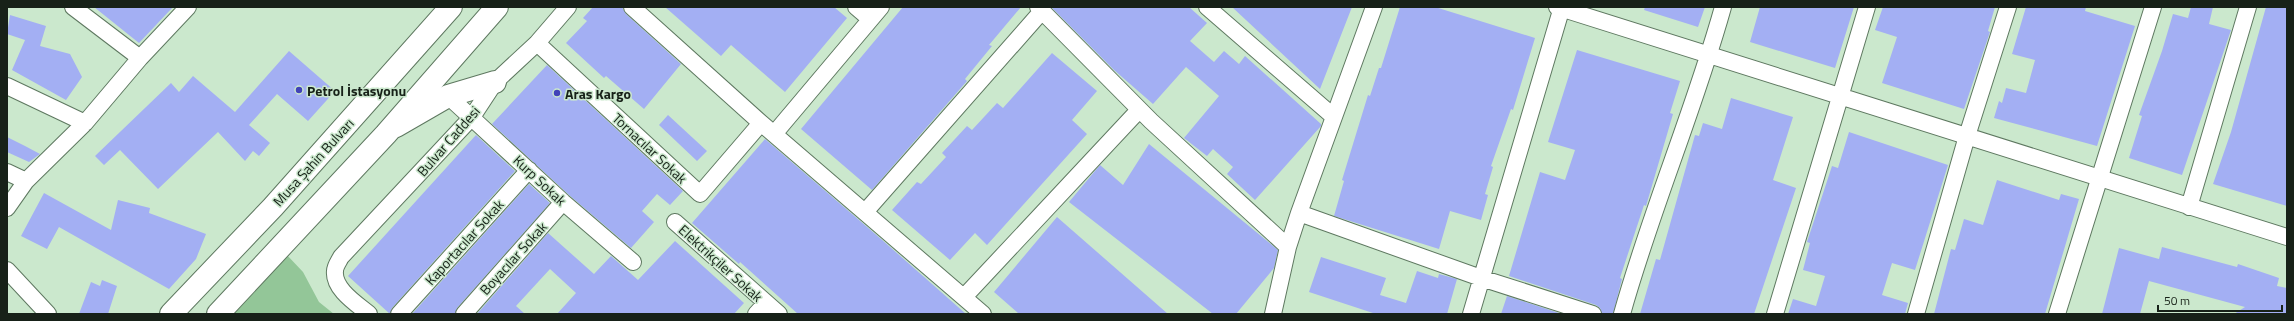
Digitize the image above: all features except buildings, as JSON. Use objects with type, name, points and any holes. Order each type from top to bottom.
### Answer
[{"type":"main road","name":"Musa Şahin Bulvarı","points":[[171,314],[273,206],[451,7]]},
{"type":"main road","points":[[218,314],[386,134],[497,7]]},
{"type":"main road","points":[[344,179],[398,124],[448,96],[495,82]]},
{"type":"street","points":[[73,7],[140,58]]},
{"type":"street","points":[[7,208],[26,181],[85,123],[140,58],[188,7]]},
{"type":"street","name":"Bulvar Caddesi","points":[[369,314],[348,296],[335,280],[335,269],[342,257],[472,117],[495,82],[537,43],[568,7]]},
{"type":"street","points":[[632,7],[761,123],[983,314]]},
{"type":"street","points":[[856,7],[870,19]]},
{"type":"street","points":[[761,123],[774,134],[881,7]]},
{"type":"street","points":[[1207,7],[1334,117]]},
{"type":"street","points":[[1273,314],[1288,247],[1299,213],[1374,7]]},
{"type":"street","points":[[1471,314],[1560,7],[2287,238]]},
{"type":"street","points":[[1622,314],[1633,276],[1710,55],[1723,7]]},
{"type":"street","points":[[1775,314],[1867,7]]},
{"type":"street","points":[[1916,314],[1966,136],[2008,7]]},
{"type":"street","points":[[2057,314],[2154,7]]},
{"type":"street","points":[[2189,207],[2248,7]]},
{"type":"street","points":[[865,212],[1040,9],[1139,110],[1288,247]]},
{"type":"street","name":"Tornacılar Sokak","points":[[537,43],[700,194],[761,123]]},
{"type":"street","points":[[7,86],[85,123]]},
{"type":"street","name":"Kurp Sokak","points":[[448,96],[563,202],[633,262]]},
{"type":"street","points":[[964,298],[1139,110]]},
{"type":"street","name":"Kaportacılar Sokak","points":[[399,314],[529,170]]},
{"type":"street","points":[[7,172],[26,181]]},
{"type":"street","name":"Boyacılar Sokak","points":[[464,314],[563,202]]},
{"type":"street","points":[[1299,213],[1481,278],[1593,314]]},
{"type":"street","name":"Elektrikçiler Sokak","points":[[675,222],[761,309],[779,314]]},
{"type":"street","points":[[7,270],[48,314]]},
{"type":"green space","points":[[286,254],[303,272],[319,302],[334,314],[232,314]]},
{"type":"place","name":"Petrol İstasyonu","points":[[299,90]]},
{"type":"place","name":"Aras Kargo","points":[[557,93]]}]
